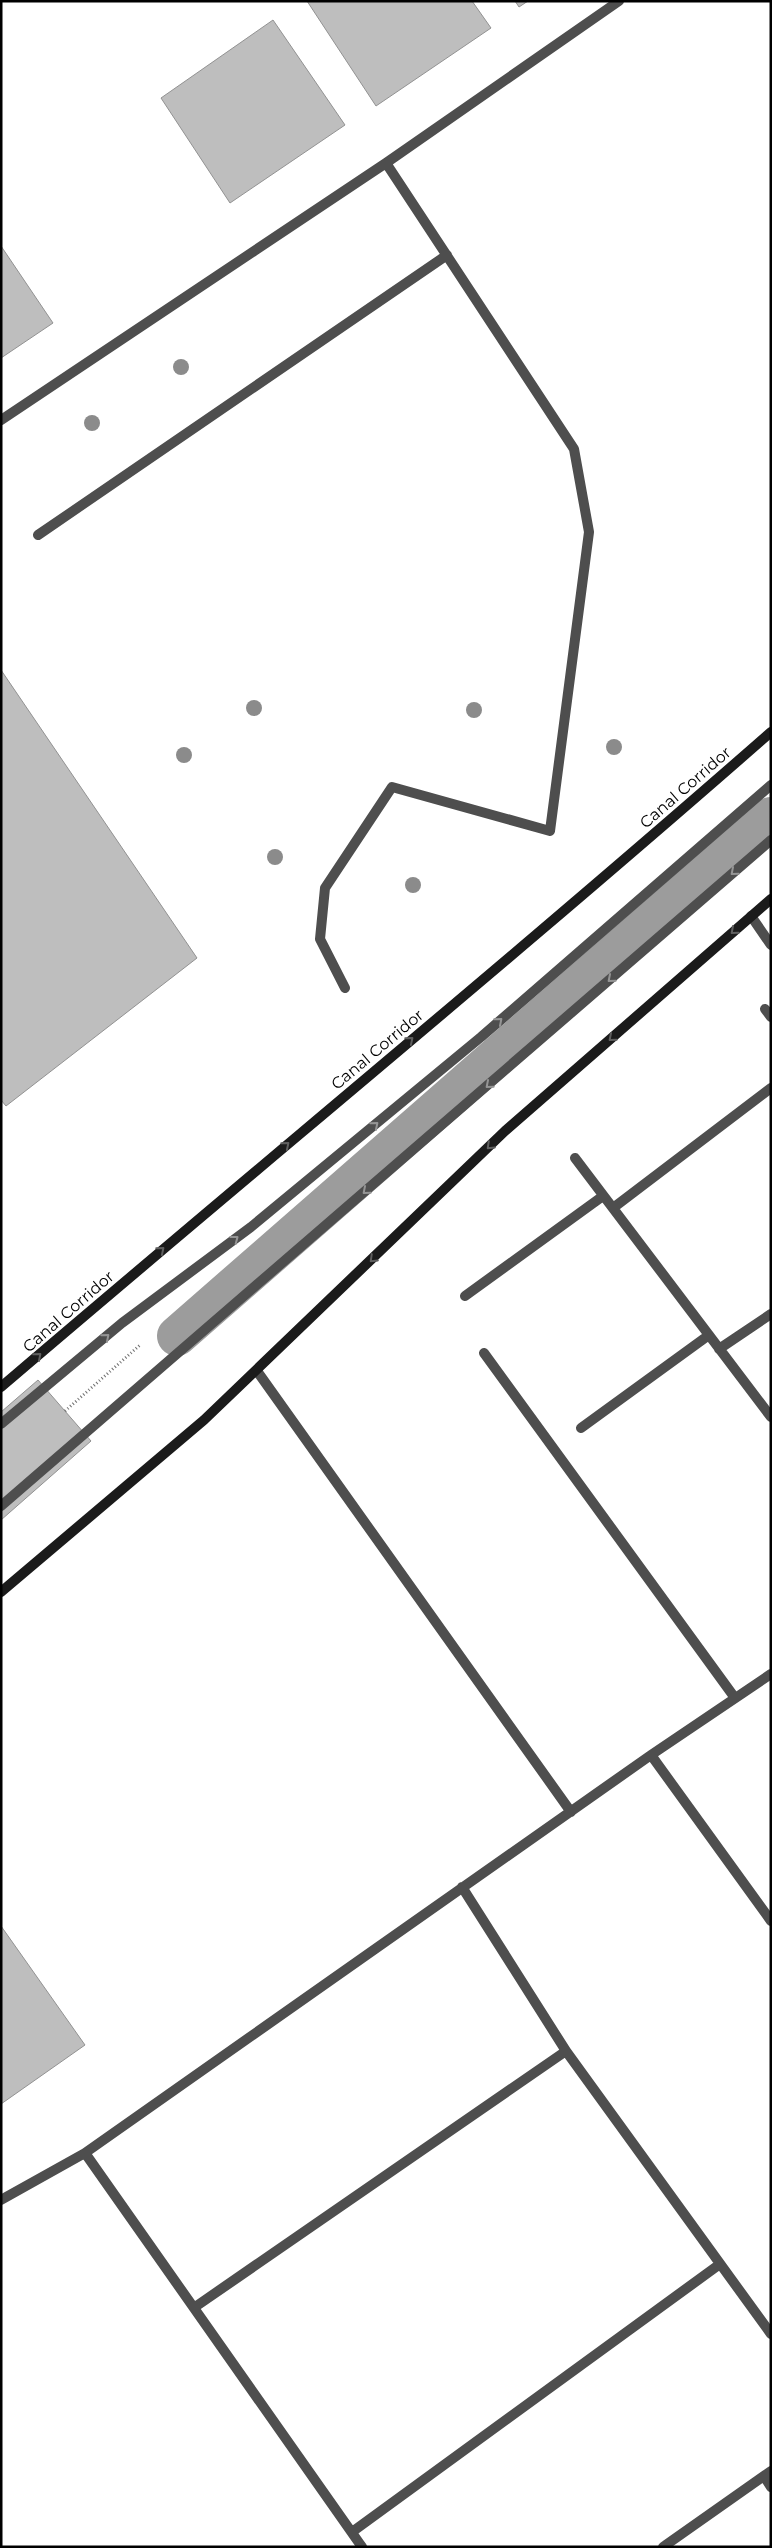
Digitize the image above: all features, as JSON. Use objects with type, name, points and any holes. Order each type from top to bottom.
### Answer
[{"type":"street","points":[[1,420],[386,164],[619,1]]},
{"type":"street","points":[[346,988],[320,939],[325,888],[392,787],[550,831],[589,532],[574,449],[386,164]]},
{"type":"street","points":[[38,535],[447,255]]},
{"type":"street","name":"Canal Corridor","points":[[1,1387],[164,1247],[628,857],[771,732]]},
{"type":"street","points":[[1,1424],[122,1323],[251,1227],[473,1043],[771,785]]},
{"type":"street","points":[[1,1506],[771,840]]},
{"type":"street","points":[[1,1592],[204,1420],[505,1131],[771,899]]},
{"type":"street","points":[[751,916],[771,945]]},
{"type":"street","points":[[613,1208],[771,1088]]},
{"type":"street","points":[[575,1158],[771,1417]]},
{"type":"street","points":[[465,1296],[603,1196]]},
{"type":"street","points":[[719,1349],[771,1314]]},
{"type":"street","points":[[581,1428],[709,1335]]},
{"type":"street","points":[[484,1353],[735,1698]]},
{"type":"street","points":[[257,1371],[570,1812]]},
{"type":"street","points":[[1,2200],[85,2154],[650,1755],[771,1674]]},
{"type":"street","points":[[650,1755],[771,1921]]},
{"type":"street","points":[[462,1887],[566,2051],[771,2334]]},
{"type":"street","points":[[195,2307],[566,2051]]},
{"type":"street","points":[[85,2154],[195,2307],[362,2547]]},
{"type":"street","points":[[352,2532],[720,2264]]},
{"type":"street","points":[[663,2547],[767,2474],[771,2487]]},
{"type":"path","points":[[65,1411],[140,1345]]},
{"type":"building","points":[[307,1],[472,1],[491,28],[376,106]]},
{"type":"building","points":[[515,1],[528,1],[519,7]]},
{"type":"building","points":[[273,20],[345,125],[230,203],[161,98]]},
{"type":"building","points":[[1,246],[53,323],[1,358]]},
{"type":"building","points":[[1,670],[197,958],[6,1106],[1,1100]]},
{"type":"building","points":[[38,1380],[91,1441],[1,1520],[1,1412]]},
{"type":"building","points":[[1,1926],[85,2045],[1,2104]]},
{"type":"waterway","points":[[177,1336],[771,817]]}]
